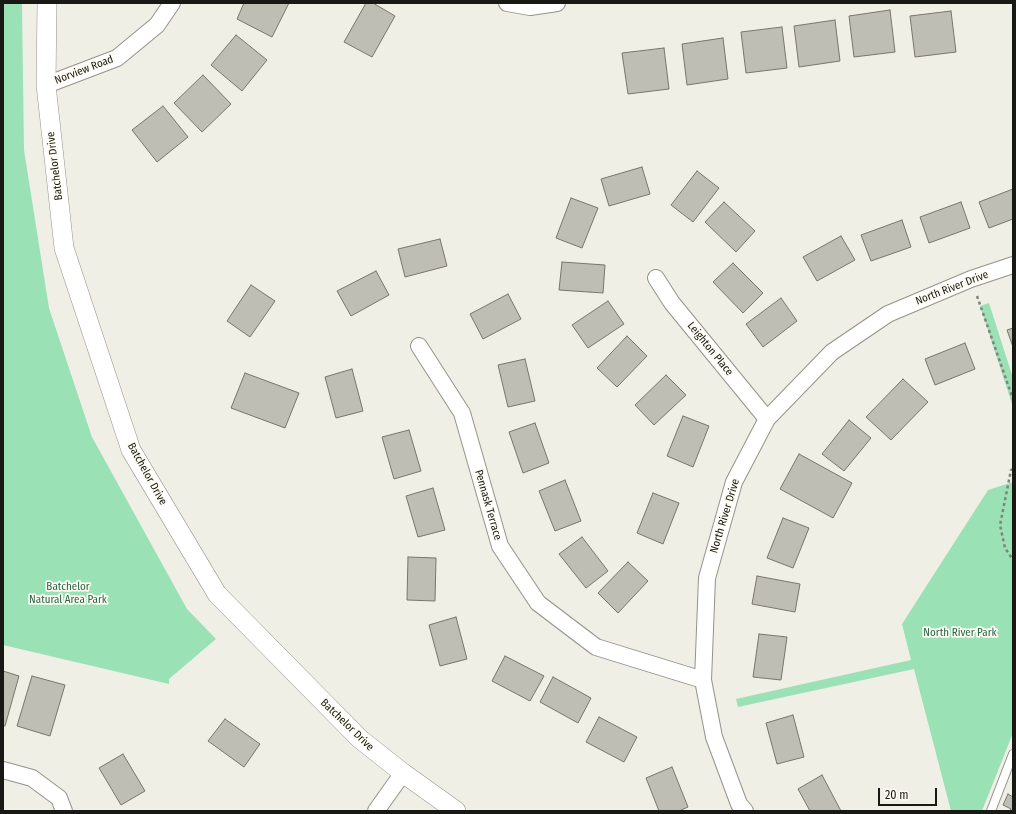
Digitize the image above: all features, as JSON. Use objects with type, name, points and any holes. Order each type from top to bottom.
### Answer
[{"type":"street","name":"Batchelor Drive","points":[[47,3],[46,85],[64,248],[131,450],[216,594],[360,740],[403,774],[456,811]]},
{"type":"street","name":"Norview Road","points":[[46,85],[117,58],[157,25],[172,3]]},
{"type":"street","points":[[507,3],[530,7],[557,3]]},
{"type":"street","name":"North River Drive","points":[[745,811],[739,804],[714,737],[702,680],[707,578],[734,482],[767,419],[832,352],[888,314],[971,279],[1013,265]]},
{"type":"street","name":"Leighton Place","points":[[656,278],[672,303],[767,419]]},
{"type":"street","name":"Pennask Terrace","points":[[419,346],[462,414],[500,546],[538,603],[596,647],[702,680]]},
{"type":"street","points":[[3,770],[32,778],[61,804]]},
{"type":"street","points":[[376,811],[403,774]]},
{"type":"lane","points":[[990,811],[1013,754]]},
{"type":"path","points":[[976,294],[1013,399]]},
{"type":"path","points":[[1013,469],[1011,470],[1000,525],[1005,548],[1013,560]]},
{"type":"green space","name":"Batchelor Natural Area Park","points":[[3,3],[22,3],[24,150],[49,308],[92,437],[187,609],[216,639],[169,679],[169,684],[3,645]]},
{"type":"green space","points":[[989,303],[1013,378],[1013,407],[980,306]]},
{"type":"green space","name":"North River Park","points":[[1013,482],[1013,733],[982,811],[951,811],[914,669],[738,707],[736,699],[911,660],[902,624],[988,490]]},
{"type":"building","points":[[244,3],[289,3],[272,37],[237,19]]},
{"type":"building","points":[[366,3],[373,3],[395,16],[372,57],[344,42]]},
{"type":"building","points":[[890,10],[895,52],[854,57],[849,16]]},
{"type":"building","points":[[951,11],[956,52],[915,57],[910,16]]},
{"type":"building","points":[[835,20],[840,61],[799,67],[794,26]]},
{"type":"building","points":[[782,27],[787,68],[746,73],[741,32]]},
{"type":"building","points":[[236,35],[267,60],[242,91],[211,65]]},
{"type":"building","points":[[723,38],[728,79],[687,85],[682,44]]},
{"type":"building","points":[[664,48],[669,89],[628,94],[622,53]]},
{"type":"building","points":[[203,75],[231,104],[202,132],[174,103]]},
{"type":"building","points":[[163,106],[188,137],[157,162],[132,130]]},
{"type":"building","points":[[642,167],[650,194],[609,206],[601,179]]},
{"type":"building","points":[[697,171],[719,188],[693,222],[671,205]]},
{"type":"building","points":[[1013,189],[1013,219],[989,228],[979,202]]},
{"type":"building","points":[[571,198],[598,208],[582,248],[556,238]]},
{"type":"building","points":[[724,202],[755,231],[736,252],[705,222]]},
{"type":"building","points":[[961,202],[970,228],[929,243],[920,217]]},
{"type":"building","points":[[902,220],[911,247],[871,261],[861,235]]},
{"type":"building","points":[[841,236],[855,260],[817,281],[803,257]]},
{"type":"building","points":[[440,239],[447,266],[405,277],[398,249]]},
{"type":"building","points":[[562,262],[605,265],[603,293],[559,290]]},
{"type":"building","points":[[733,263],[763,293],[743,313],[713,282]]},
{"type":"building","points":[[376,271],[389,295],[351,316],[337,291]]},
{"type":"building","points":[[251,285],[275,301],[250,337],[227,321]]},
{"type":"building","points":[[508,294],[521,319],[483,339],[470,314]]},
{"type":"building","points":[[781,298],[797,321],[763,347],[746,324]]},
{"type":"building","points":[[608,301],[624,324],[588,348],[572,325]]},
{"type":"building","points":[[1013,328],[1013,347],[1007,330]]},
{"type":"building","points":[[627,336],[647,356],[617,387],[597,368]]},
{"type":"building","points":[[965,343],[975,369],[935,385],[925,359]]},
{"type":"building","points":[[525,359],[535,401],[508,407],[498,365]]},
{"type":"building","points":[[352,369],[363,411],[336,418],[325,377]]},
{"type":"building","points":[[245,373],[299,393],[285,428],[231,408]]},
{"type":"building","points":[[666,375],[686,395],[654,425],[635,405]]},
{"type":"building","points":[[903,379],[928,402],[891,440],[866,417]]},
{"type":"building","points":[[683,416],[709,426],[693,467],[667,456]]},
{"type":"building","points":[[849,420],[871,438],[844,471],[822,454]]},
{"type":"building","points":[[535,423],[549,463],[523,473],[509,432]]},
{"type":"building","points":[[409,430],[421,471],[394,479],[382,437]]},
{"type":"building","points":[[799,454],[852,483],[833,518],[780,489]]},
{"type":"building","points":[[565,480],[581,521],[555,531],[539,491]]},
{"type":"building","points":[[433,488],[445,530],[418,537],[406,496]]},
{"type":"building","points":[[653,493],[679,503],[663,544],[637,533]]},
{"type":"building","points":[[783,518],[809,528],[793,568],[767,558]]},
{"type":"building","points":[[582,537],[608,571],[586,588],[559,554]]},
{"type":"building","points":[[408,557],[436,558],[435,601],[407,600]]},
{"type":"building","points":[[628,562],[648,581],[618,613],[598,593]]},
{"type":"building","points":[[757,576],[800,584],[795,612],[752,604]]},
{"type":"building","points":[[456,617],[467,659],[440,666],[429,625]]},
{"type":"building","points":[[759,634],[787,637],[781,680],[753,677]]},
{"type":"building","points":[[505,656],[544,676],[530,701],[492,681]]},
{"type":"building","points":[[3,671],[19,676],[5,726],[3,726]]},
{"type":"building","points":[[32,676],[65,685],[50,736],[17,726]]},
{"type":"building","points":[[553,677],[591,698],[578,723],[540,702]]},
{"type":"building","points":[[793,715],[804,757],[777,764],[766,723]]},
{"type":"building","points":[[599,717],[637,737],[624,762],[586,742]]},
{"type":"building","points":[[225,719],[260,744],[244,767],[208,741]]},
{"type":"building","points":[[123,754],[145,791],[121,805],[99,768]]},
{"type":"building","points":[[672,767],[688,807],[679,811],[659,811],[646,778]]},
{"type":"building","points":[[822,775],[841,811],[810,811],[798,789]]},
{"type":"building","points":[[1008,794],[1013,797],[1013,811],[1010,811],[1011,809],[1003,805]]}]
